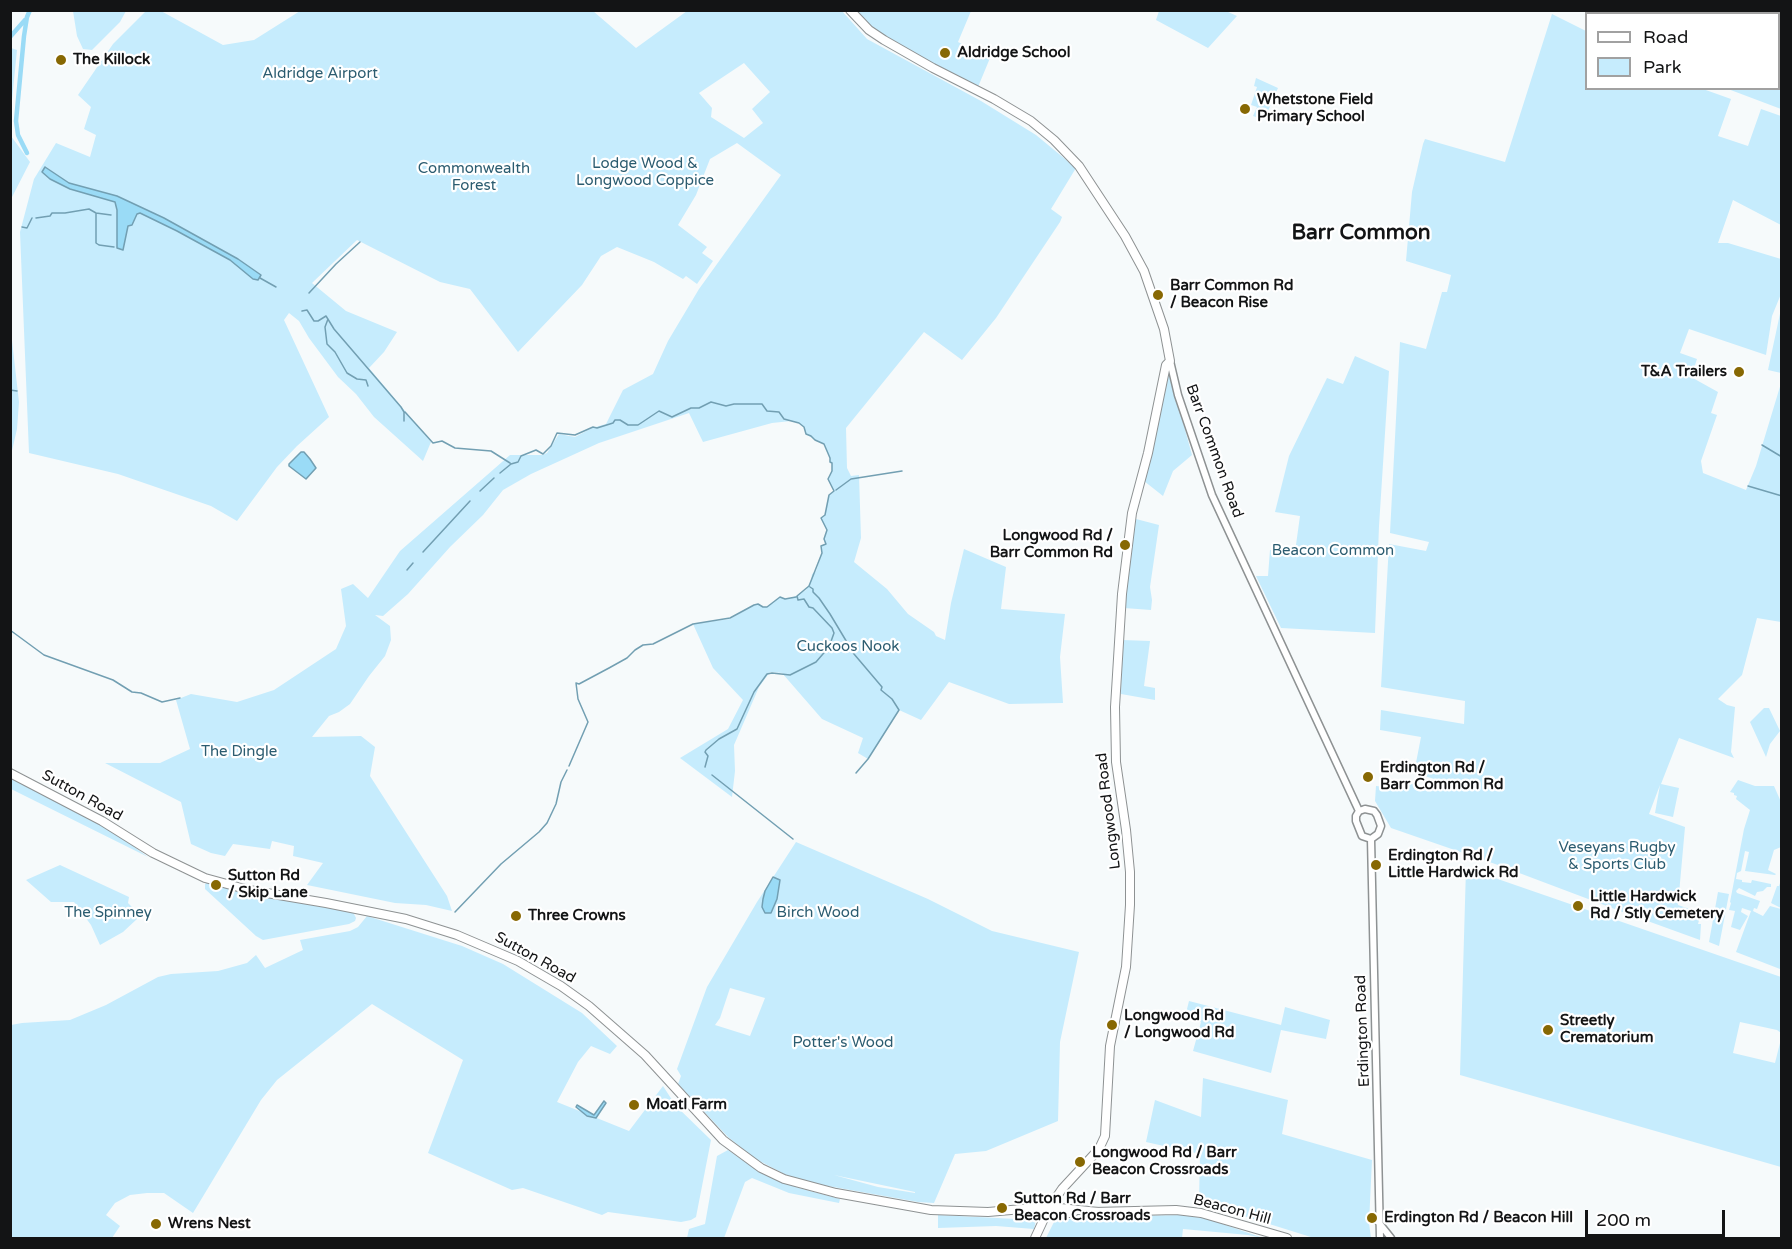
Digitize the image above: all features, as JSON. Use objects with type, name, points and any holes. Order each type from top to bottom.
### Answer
[{"type":"main road","name":"Barr Common Road","points":[[849,10],[869,30],[884,40],[1031,121],[1054,140],[1079,166],[1136,254],[1144,271],[1164,329],[1170,361]]},
{"type":"main road","name":"Longwood Road","points":[[1037,1239],[1062,1189],[1099,1149],[1105,1136],[1110,1046],[1126,967],[1130,872],[1115,751],[1115,707],[1122,594],[1132,513],[1148,453],[1166,365],[1170,361]]},
{"type":"main road","name":"Sutton Road","points":[[10,773],[102,821],[153,854],[205,878],[249,890],[406,919],[464,938],[525,965],[561,986],[596,1012],[645,1055],[723,1140],[761,1168],[784,1179],[836,1193],[931,1210],[1051,1211]]},
{"type":"main road","name":"Beacon Hill","points":[[1051,1211],[1176,1210],[1201,1213],[1287,1239]]},
{"type":"street","name":"Barr Common Road","points":[[1170,361],[1178,395],[1212,495],[1359,811]]},
{"type":"street","points":[[1365,809],[1374,811],[1380,821],[1381,830],[1371,839],[1362,836],[1357,826],[1356,816],[1359,811],[1365,809]]},
{"type":"street","name":"Erdington Road","points":[[1371,839],[1380,1239]]},
{"type":"street","points":[[1379,1222],[1391,1239]]},
{"type":"green space","points":[[73,10],[126,11],[120,22],[92,50],[83,49],[77,36]]},
{"type":"green space","points":[[1641,10],[1781,11],[1781,109],[1731,90],[1780,90],[1780,12],[1640,12]]},
{"type":"green space","points":[[146,11],[161,11],[223,45],[254,40],[300,11],[593,11],[636,48],[687,11],[842,11],[867,39],[981,101],[1036,135],[1076,168],[1051,209],[1062,217],[1060,222],[996,318],[962,360],[924,332],[846,428],[847,468],[851,476],[859,475],[861,538],[854,562],[887,589],[908,614],[934,632],[936,636],[945,640],[964,549],[1006,567],[1001,609],[1065,614],[1060,657],[1063,703],[1009,704],[949,682],[921,720],[899,710],[868,759],[858,753],[863,738],[822,719],[782,673],[770,672],[759,687],[734,745],[735,771],[732,797],[680,758],[728,729],[743,700],[713,668],[693,624],[730,619],[754,605],[767,607],[780,597],[785,599],[797,596],[806,590],[812,574],[816,571],[822,553],[821,546],[825,544],[827,530],[821,518],[825,515],[829,495],[834,491],[828,479],[832,471],[832,464],[824,444],[806,434],[804,427],[799,423],[791,421],[772,423],[703,442],[689,413],[599,443],[531,474],[503,490],[483,515],[450,547],[408,594],[383,616],[375,615],[390,626],[391,640],[385,656],[350,704],[329,716],[312,737],[361,736],[375,747],[370,776],[447,896],[452,911],[426,905],[395,903],[307,885],[323,863],[293,856],[294,846],[272,841],[270,849],[233,844],[225,856],[211,853],[191,844],[181,802],[105,763],[160,763],[190,749],[176,700],[191,694],[237,702],[274,690],[336,649],[346,626],[341,589],[353,584],[368,598],[400,551],[510,455],[542,455],[547,453],[559,434],[575,437],[606,424],[623,390],[653,374],[668,341],[699,289],[781,175],[737,143],[710,159],[696,195],[678,225],[707,247],[702,253],[713,261],[697,284],[686,276],[683,279],[654,262],[617,247],[601,256],[582,285],[518,352],[470,289],[440,282],[357,240],[312,283],[346,311],[397,332],[384,352],[369,368],[431,442],[423,461],[374,417],[356,394],[338,377],[299,321],[289,313],[284,320],[329,417],[277,467],[237,521],[211,506],[118,474],[29,453],[20,232],[34,179],[56,143],[90,157],[96,135],[84,129],[91,107],[78,95],[113,44]],"holes":[[[744,63],[770,92],[752,109],[763,123],[744,138],[711,117],[712,108],[699,93]]]},
{"type":"green space","name":"Aldridge School","points":[[853,11],[971,11],[958,42],[990,58],[978,87],[901,47],[871,28]]},
{"type":"green space","points":[[1159,11],[1226,11],[1237,16],[1208,48],[1156,20]]},
{"type":"green space","name":"Veseyans Rugby & Sports Club","points":[[1552,14],[1585,30],[1585,90],[1706,90],[1731,99],[1718,136],[1748,146],[1761,109],[1781,116],[1781,225],[1733,200],[1718,243],[1728,243],[1781,259],[1781,294],[1772,316],[1766,355],[1689,329],[1680,353],[1697,359],[1691,377],[1718,392],[1711,413],[1717,415],[1701,461],[1703,473],[1746,490],[1756,466],[1782,380],[1781,622],[1757,618],[1742,675],[1718,699],[1735,707],[1731,752],[1734,758],[1679,738],[1661,784],[1679,788],[1673,817],[1655,813],[1660,785],[1649,814],[1685,827],[1678,905],[1701,913],[1698,924],[1701,924],[1700,940],[1642,919],[1640,912],[1634,910],[1628,914],[1391,828],[1375,801],[1376,786],[1407,789],[1409,783],[1436,789],[1438,780],[1414,773],[1421,737],[1380,730],[1381,710],[1464,724],[1465,701],[1381,687],[1389,544],[1426,551],[1429,542],[1390,533],[1400,342],[1426,349],[1442,292],[1447,292],[1451,275],[1406,261],[1412,192],[1425,139],[1505,162]]},
{"type":"green space","points":[[11,48],[17,50],[11,110]]},
{"type":"green space","points":[[1256,78],[1278,88],[1264,120],[1253,116],[1257,107],[1251,105],[1257,87],[1254,86]]},
{"type":"green space","points":[[11,136],[30,162],[11,199]]},
{"type":"green space","points":[[1781,309],[1781,373],[1768,370]]},
{"type":"green space","points":[[10,323],[19,402],[17,429],[11,455]]},
{"type":"green space","name":"Beacon Common","points":[[1355,356],[1389,371],[1375,633],[1281,628],[1256,576],[1268,576],[1270,550],[1295,552],[1300,516],[1275,512],[1289,456],[1327,378],[1343,384]]},
{"type":"green space","points":[[1167,374],[1170,375],[1192,455],[1173,471],[1163,496],[1144,481],[1152,454]]},
{"type":"green space","points":[[1136,519],[1159,525],[1150,587],[1151,610],[1124,608],[1132,535]]},
{"type":"green space","points":[[1122,640],[1150,641],[1144,686],[1155,688],[1155,700],[1121,694]]},
{"type":"green space","points":[[1764,708],[1769,708],[1780,731],[1770,744],[1766,757],[1750,722]]},
{"type":"green space","points":[[10,775],[100,822],[148,857],[11,789]]},
{"type":"green space","points":[[1738,780],[1755,786],[1774,786],[1781,802],[1781,847],[1774,850],[1768,870],[1776,874],[1745,871],[1749,852],[1745,851],[1741,871],[1737,873],[1736,879],[1742,882],[1751,883],[1752,880],[1771,884],[1771,887],[1757,892],[1755,896],[1739,888],[1736,891],[1760,901],[1757,909],[1754,908],[1753,911],[1763,916],[1770,906],[1781,909],[1780,969],[1736,952],[1751,911],[1742,908],[1741,912],[1748,916],[1740,930],[1731,927],[1735,911],[1729,910],[1730,902],[1744,829],[1750,810],[1736,799],[1737,796],[1734,793],[1730,792]]},
{"type":"green space","points":[[796,842],[928,899],[992,931],[1079,952],[1060,1042],[1058,1121],[986,1151],[955,1154],[934,1203],[822,1185],[790,1177],[754,1158],[728,1137],[678,1084],[681,1076],[677,1069],[707,987],[757,902]],"holes":[[[730,988],[765,998],[750,1036],[715,1025],[720,1018]],[[834,1175],[915,1192],[915,1193],[878,1187]]]},
{"type":"green space","name":"The Spinney","points":[[60,865],[129,897],[128,903],[133,908],[137,919],[123,932],[100,945],[91,925],[74,902],[51,902],[26,880]]},
{"type":"green space","points":[[1466,868],[1781,977],[1781,1033],[1777,1030],[1740,1022],[1733,1053],[1775,1063],[1781,1039],[1781,1167],[1460,1075]]},
{"type":"green space","points":[[1781,880],[1782,908],[1771,903]]},
{"type":"green space","points":[[208,882],[352,910],[356,918],[349,924],[263,940],[205,889],[205,884]]},
{"type":"green space","points":[[1718,892],[1729,894],[1719,946],[1709,942]]},
{"type":"green space","points":[[367,916],[462,946],[503,964],[582,1013],[617,1046],[610,1054],[591,1046],[578,1062],[557,1102],[629,1131],[663,1086],[676,1106],[711,1140],[696,1217],[681,1222],[608,1212],[602,1215],[523,1188],[512,1190],[428,1153],[463,1060],[372,1004],[277,1080],[261,1100],[193,1213],[164,1193],[130,1195],[115,1203],[106,1215],[120,1226],[112,1238],[11,1238],[11,1025],[70,1020],[106,1005],[158,977],[171,974],[218,971],[247,963],[256,955],[265,968],[303,950],[300,940],[350,931],[358,927]]},
{"type":"green space","points":[[1189,1001],[1281,1025],[1285,1007],[1330,1020],[1326,1039],[1281,1030],[1271,1073],[1193,1051],[1201,1022],[1185,1017]]},
{"type":"green space","points":[[1203,1078],[1288,1100],[1282,1134],[1372,1160],[1369,1223],[1371,1238],[1314,1238],[1199,1202],[1200,1154],[1146,1142],[1155,1100],[1201,1117]]},
{"type":"green space","points":[[728,1150],[761,1173],[799,1188],[840,1199],[839,1203],[789,1193],[752,1178],[745,1182],[724,1238],[687,1238],[689,1229],[705,1224],[717,1156]]},
{"type":"green space","points":[[938,1215],[1036,1220],[1034,1229],[996,1226],[938,1228]]},
{"type":"green space","points":[[1184,1215],[1208,1219],[1263,1238],[1183,1229],[1182,1238],[1046,1238],[1055,1220]]},
{"type":"shaded area","points":[[45,167],[69,183],[117,196],[164,218],[238,259],[261,275],[258,280],[253,279],[230,260],[140,213],[137,214],[132,225],[128,226],[123,250],[117,248],[115,202],[70,189],[50,179],[42,172]]},
{"type":"shaded area","points":[[301,452],[304,452],[316,468],[306,479],[289,466]]},
{"type":"shaded area","points":[[773,877],[780,880],[777,899],[771,913],[765,913],[762,907],[763,899]]},
{"type":"shaded area","points":[[604,1101],[606,1103],[596,1118],[587,1116],[576,1107],[577,1105],[594,1115]]},
{"type":"waterway","points":[[27,153],[18,135],[16,121],[24,36],[30,10]]},
{"type":"waterway","points":[[10,37],[25,20]]},
{"type":"waterway","points":[[36,218],[50,216],[52,213],[89,209],[96,213],[111,215]]},
{"type":"waterway","points":[[96,213],[96,243],[114,247]]},
{"type":"waterway","points":[[22,227],[27,228],[32,218]]},
{"type":"waterway","points":[[309,293],[360,242]]},
{"type":"waterway","points":[[260,278],[276,287]]},
{"type":"waterway","points":[[302,311],[307,310],[314,321],[326,316],[334,329],[401,407],[404,412],[404,421]]},
{"type":"waterway","points":[[328,319],[325,327],[327,344],[335,352],[347,373],[357,379],[366,380],[368,386]]},
{"type":"waterway","points":[[10,390],[17,391]]},
{"type":"waterway","points":[[500,473],[511,464],[518,462],[521,456],[536,450],[543,454],[551,446],[557,433],[575,435],[593,427],[613,423],[615,420],[628,425],[638,425],[659,411],[672,417],[711,402],[726,406],[762,404],[767,411],[779,412],[784,419],[799,423],[804,427],[806,434],[824,444],[832,463],[832,471],[828,479],[834,491],[829,495],[825,515],[821,518],[827,530],[824,539],[826,544],[821,546],[822,553],[809,586],[797,596],[798,600],[804,599],[809,607],[813,608],[832,628],[834,633],[829,647],[816,662],[790,675],[767,674],[754,692],[737,729],[719,739],[706,750],[708,756],[705,767]]},
{"type":"waterway","points":[[405,412],[433,443],[442,441],[455,448],[491,451],[510,463]]},
{"type":"waterway","points":[[1762,445],[1782,457]]},
{"type":"waterway","points":[[836,490],[851,479],[902,471]]},
{"type":"waterway","points":[[480,491],[494,478]]},
{"type":"waterway","points":[[1748,486],[1782,496]]},
{"type":"waterway","points":[[423,552],[470,501]]},
{"type":"waterway","points":[[407,570],[413,563]]},
{"type":"waterway","points":[[810,587],[830,614],[854,654],[899,710],[868,759],[856,773]]},
{"type":"waterway","points":[[569,766],[588,722],[578,699],[576,683],[579,684],[627,658],[643,645],[653,644],[693,624],[730,618],[758,604],[767,607],[780,597],[785,599],[796,597]]},
{"type":"waterway","points":[[10,630],[44,655],[113,680],[132,692],[141,693],[162,702],[180,698]]},
{"type":"waterway","points":[[455,912],[501,864],[547,823],[567,770]]},
{"type":"waterway","points":[[712,775],[793,839]]},
{"type":"place","name":"Aldridge School","points":[[945,53]]},
{"type":"place","name":"The Killock","points":[[61,60]]},
{"type":"place","name":"Whetstone Field Primary School","points":[[1245,109]]},
{"type":"place","name":"Barr Common Rd / Beacon Rise","points":[[1158,295]]},
{"type":"place","name":"T&A Trailers","points":[[1739,372]]},
{"type":"place","name":"Longwood Rd / Barr Common Rd","points":[[1125,545]]},
{"type":"place","name":"Erdington Rd / Barr Common Rd","points":[[1368,777]]},
{"type":"place","name":"Erdington Rd / Little Hardwick Rd","points":[[1376,865]]},
{"type":"place","name":"Sutton Rd / Skip Lane","points":[[216,885]]},
{"type":"place","name":"Little Hardwick Rd / Stly Cemetery","points":[[1578,906]]},
{"type":"place","name":"Three Crowns","points":[[516,916]]},
{"type":"place","name":"Longwood Rd / Longwood Rd","points":[[1112,1025]]},
{"type":"place","name":"Streetly Crematorium","points":[[1548,1030]]},
{"type":"place","name":"Moatl Farm","points":[[634,1105]]},
{"type":"place","name":"Longwood Rd / Barr Beacon Crossroads","points":[[1080,1162]]},
{"type":"place","name":"Sutton Rd / Barr Beacon Crossroads","points":[[1002,1208]]},
{"type":"place","name":"Erdington Rd / Beacon Hill","points":[[1372,1218]]},
{"type":"place","name":"Wrens Nest","points":[[156,1224]]},
{"type":"district","name":"Barr Common","points":[[1361,233]]},
{"type":"park label","name":"Aldridge Airport","points":[[320,74]]},
{"type":"park label","name":"Lodge Wood & Longwood Coppice","points":[[645,172]]},
{"type":"park label","name":"Commonwealth Forest","points":[[474,178]]},
{"type":"park label","name":"Cuckoos Nook","points":[[848,647]]},
{"type":"park label","name":"The Dingle","points":[[239,752]]},
{"type":"park label","name":"Birch Wood","points":[[818,913]]},
{"type":"park label","name":"Potter's Wood","points":[[843,1043]]}]
